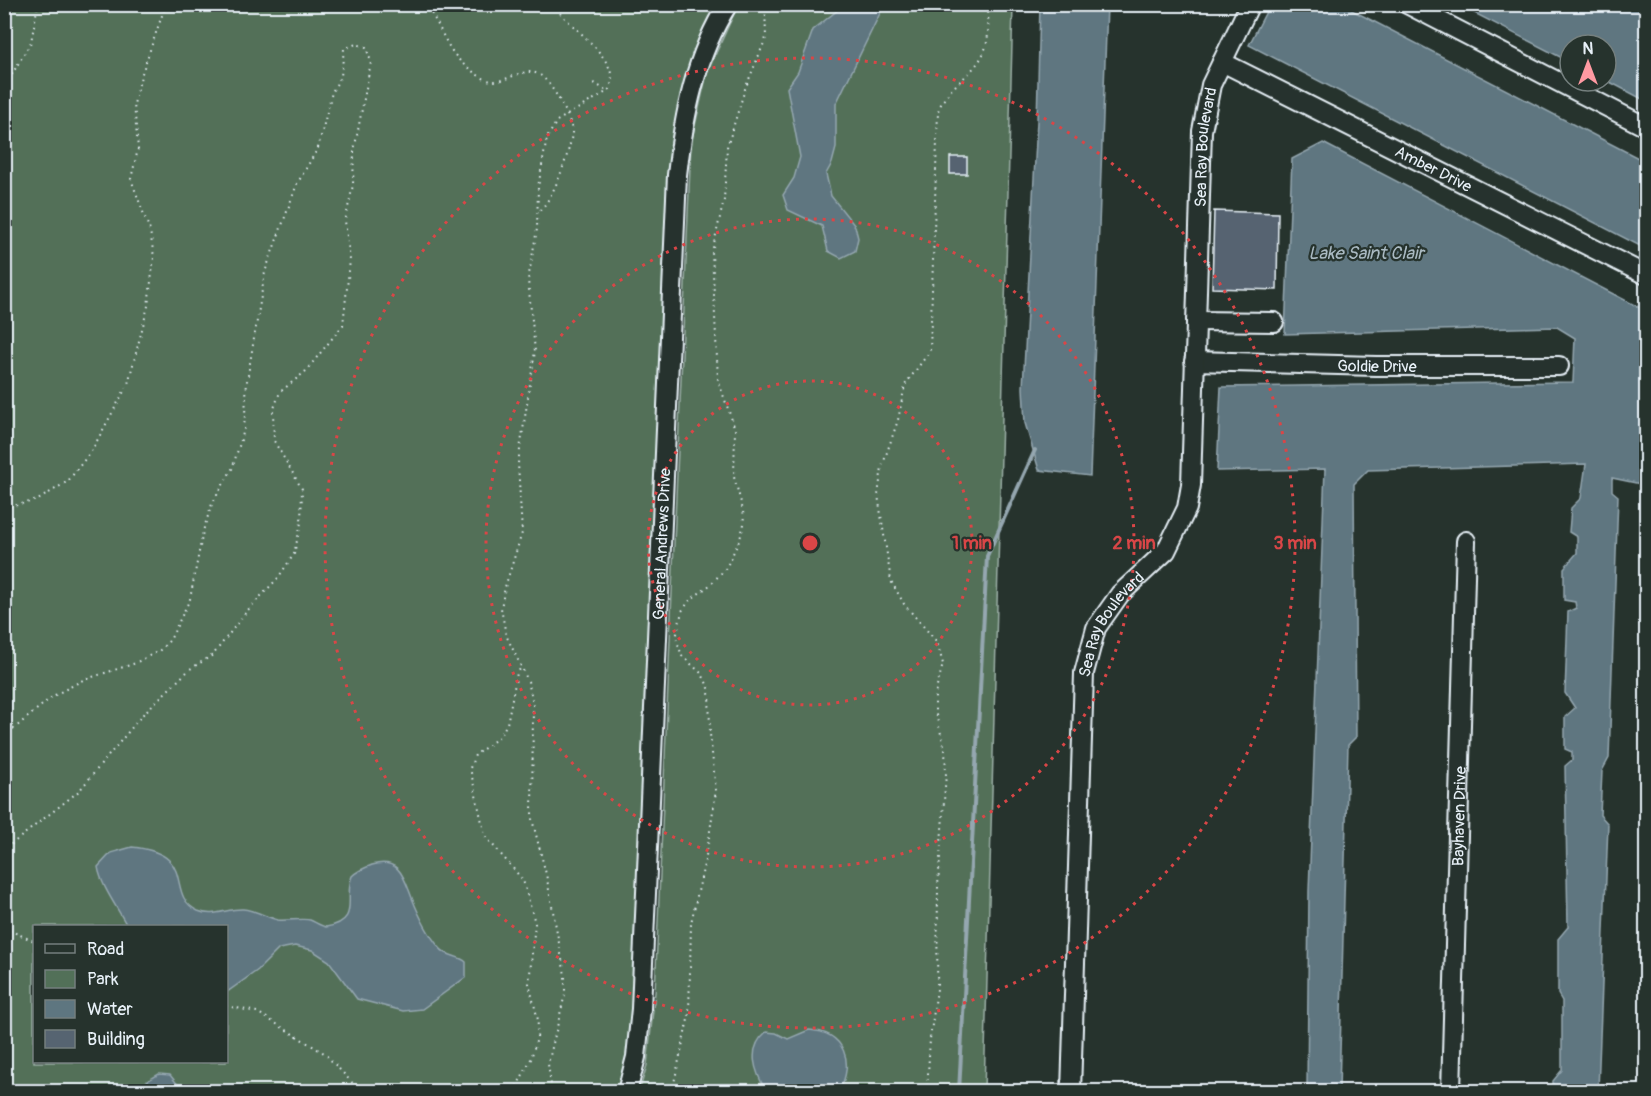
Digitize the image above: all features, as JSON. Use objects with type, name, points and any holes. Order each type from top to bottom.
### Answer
[{"type":"street","name":"General Andrews Drive","points":[[627,1092],[636,1057],[642,1009],[677,175],[681,134],[700,62],[712,30],[728,4]]},
{"type":"street","name":"Sea Ray Boulevard","points":[[1071,1092],[1084,673],[1096,628],[1108,609],[1166,551],[1187,508],[1191,485],[1202,130],[1211,85],[1250,4]]},
{"type":"street","points":[[1407,4],[1647,127]]},
{"type":"street","name":"Amber Drive","points":[[1222,62],[1647,275]]},
{"type":"street","points":[[1196,321],[1274,322]]},
{"type":"street","name":"Goldie Drive","points":[[1194,362],[1376,366],[1559,366]]},
{"type":"street","name":"Bayhaven Drive","points":[[1451,1092],[1466,541]]},
{"type":"path","points":[[4,116],[11,76],[31,42],[38,4]]},
{"type":"path","points":[[4,508],[38,500],[68,481],[92,450],[128,384],[148,306],[154,257],[150,231],[131,180],[138,149],[134,104],[141,76],[166,4]]},
{"type":"path","points":[[424,4],[436,20],[448,48],[460,62],[479,76],[495,81],[517,73],[530,72],[540,75],[555,92],[572,132],[568,151],[546,204],[538,212]]},
{"type":"path","points":[[552,4],[608,62],[613,76],[608,92],[553,125],[547,138],[538,193],[538,212],[528,292],[533,324],[534,361],[522,424],[518,463],[522,533],[505,586],[501,608],[506,636],[521,668],[533,703],[532,819],[546,874],[566,975],[565,994],[548,1064],[552,1092]]},
{"type":"path","points":[[672,1092],[689,1015],[691,923],[717,791],[710,740],[709,688],[702,674],[682,656],[676,638],[686,605],[726,568],[740,539],[744,524],[743,510],[734,477],[735,429],[718,380],[711,252],[724,200],[727,147],[745,89],[766,38],[765,4]]},
{"type":"path","points":[[927,1092],[930,1039],[937,989],[938,886],[946,773],[945,749],[935,711],[935,694],[943,664],[937,642],[904,604],[891,581],[878,495],[882,467],[898,420],[905,385],[930,351],[938,111],[945,96],[978,63],[984,53],[988,35],[988,4]]},
{"type":"path","points":[[4,737],[53,696],[83,680],[133,664],[159,651],[170,640],[190,599],[212,504],[232,469],[244,430],[247,381],[265,272],[297,184],[318,148],[332,92],[341,76],[344,49],[356,44],[366,47],[371,62],[354,151],[353,185],[345,221],[350,260],[343,325],[305,372],[280,392],[273,411],[274,441],[302,489],[301,523],[294,554],[278,578],[246,612],[213,655],[190,669],[144,713],[80,791],[4,850]]},
{"type":"path","points":[[594,83],[608,92]]},
{"type":"path","points":[[514,1092],[531,1059],[537,1038],[538,1020],[530,984],[535,922],[524,880],[494,850],[486,836],[470,768],[475,755],[504,731],[517,673],[521,668]]},
{"type":"path","points":[[4,928],[33,941]]},
{"type":"path","points":[[228,1006],[257,1012],[324,1053],[361,1092]]},
{"type":"green space","points":[[4,5],[716,5],[693,55],[678,107],[671,143],[635,1004],[629,1057],[619,1091],[5,1091]]},
{"type":"green space","points":[[738,5],[1013,5],[984,1091],[639,1092],[647,1065],[655,992],[691,143],[707,73]]},
{"type":"water","points":[[1270,4],[1342,5],[1646,162],[1646,249],[1249,45]]},
{"type":"water","points":[[844,5],[884,5],[836,104],[836,148],[826,174],[831,196],[855,226],[858,238],[855,251],[841,258],[828,251],[822,226],[788,210],[783,195],[794,178],[800,157],[787,88],[798,72],[813,30]]},
{"type":"water","points":[[1040,5],[1107,5],[1090,476],[1039,470],[1025,423],[1023,388],[1037,121]]},
{"type":"water","points":[[1459,5],[1634,5],[1646,11],[1646,101],[1618,86],[1618,33],[1558,33],[1558,56]]},
{"type":"water","name":"Lake Saint Clair","points":[[1323,143],[1646,311],[1646,485],[1612,478],[1612,491],[1618,496],[1609,758],[1602,771],[1600,815],[1608,824],[1598,1091],[1553,1091],[1553,1081],[1562,1070],[1562,1001],[1558,994],[1558,939],[1568,927],[1565,766],[1572,760],[1572,752],[1565,749],[1565,717],[1575,708],[1565,693],[1568,612],[1576,608],[1575,602],[1564,600],[1564,568],[1577,553],[1577,537],[1569,532],[1571,508],[1581,498],[1586,464],[1368,470],[1354,484],[1356,737],[1348,745],[1339,1091],[1307,1091],[1309,891],[1325,469],[1217,471],[1221,387],[1573,382],[1575,338],[1557,327],[1285,334],[1292,159]]},
{"type":"water","points":[[132,847],[153,851],[166,858],[174,866],[182,895],[188,904],[198,911],[210,914],[243,909],[278,920],[310,920],[326,927],[344,920],[348,914],[352,876],[372,865],[389,864],[400,871],[414,904],[439,947],[445,953],[466,962],[466,977],[422,1009],[403,1011],[357,999],[329,961],[312,950],[295,946],[279,949],[258,970],[228,991],[228,925],[126,925],[106,889],[98,867],[111,853]]},
{"type":"water","points":[[809,1030],[831,1036],[844,1051],[846,1070],[839,1091],[766,1091],[754,1061],[754,1053],[760,1039],[766,1032],[776,1033],[788,1039]]},
{"type":"water","points":[[159,1074],[170,1075],[183,1091],[137,1091]]},
{"type":"building","points":[[950,157],[967,157],[967,174],[950,174]]},
{"type":"building","points":[[1214,211],[1278,213],[1277,290],[1212,288]]},
{"type":"waterway","points":[[959,1092],[987,556],[1035,450]]}]
